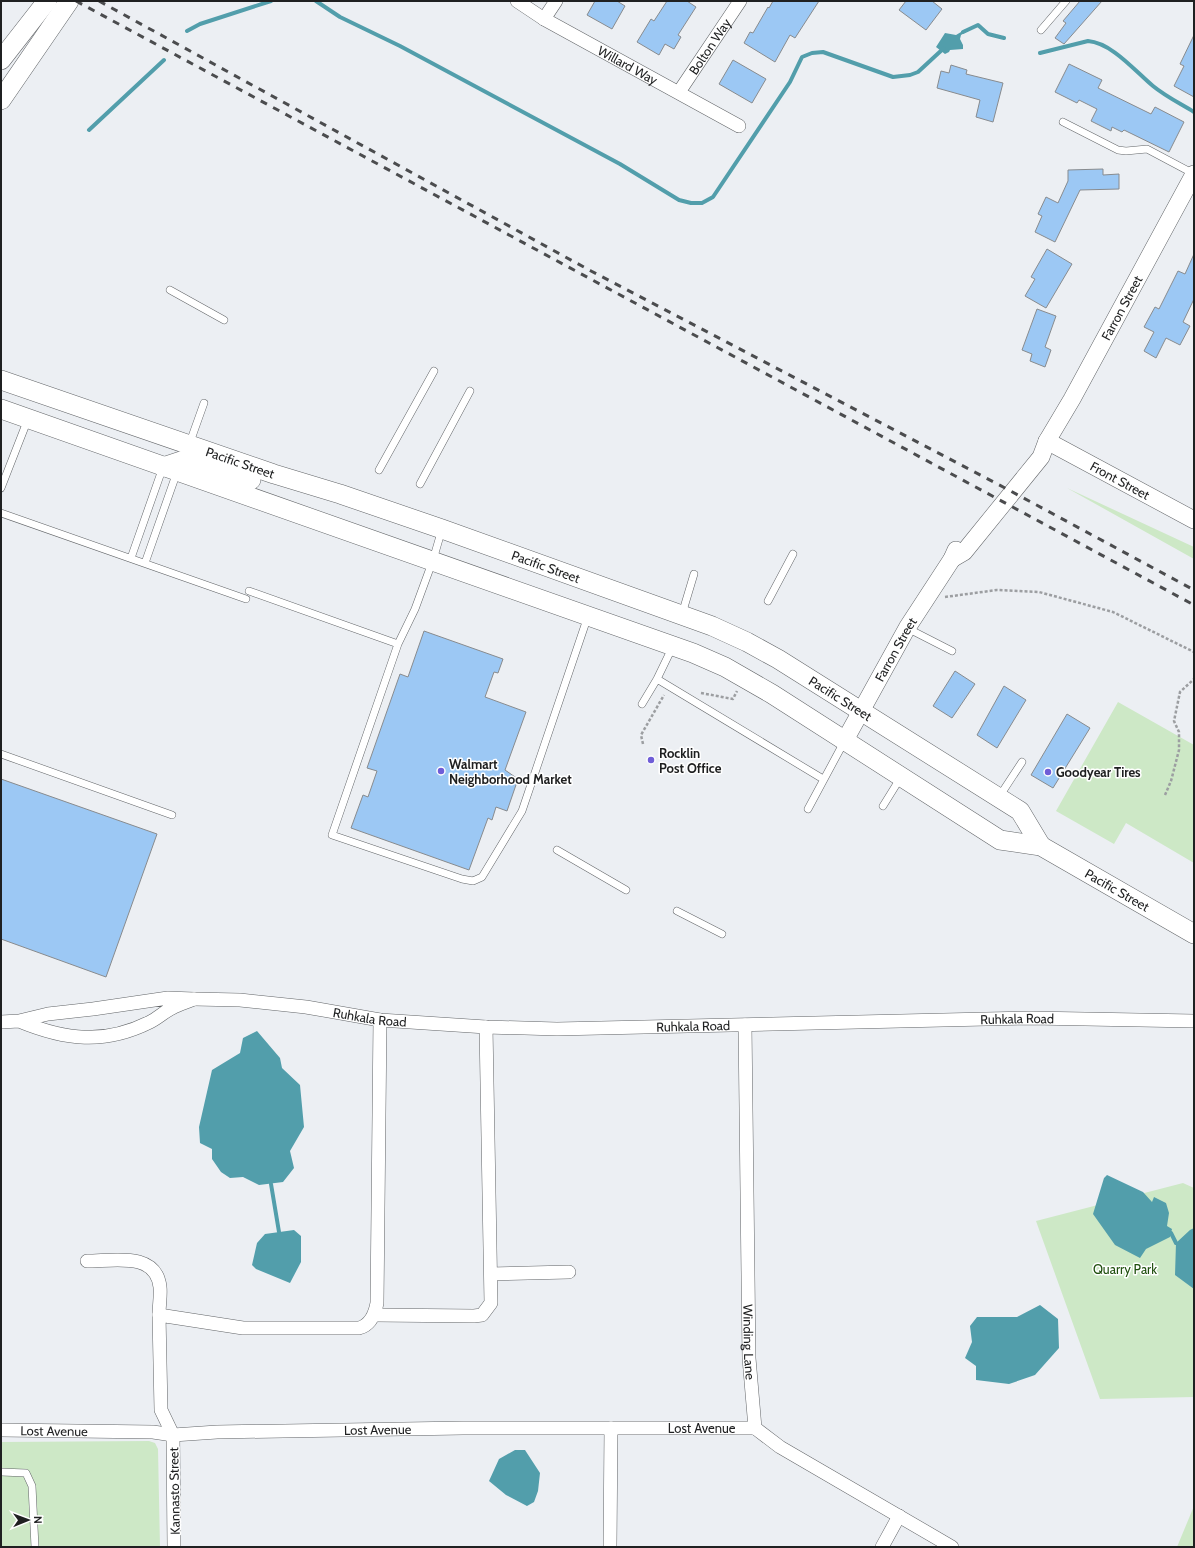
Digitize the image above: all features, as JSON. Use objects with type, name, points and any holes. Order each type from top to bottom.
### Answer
[{"type":"main road","points":[[1,60],[24,32],[46,1]]},
{"type":"main road","points":[[1,100],[69,1]]},
{"type":"main road","name":"Pacific Street","points":[[4,379],[188,445],[274,474],[340,494],[442,529],[682,614],[747,642],[1020,811],[1041,846]]},
{"type":"main road","name":"Pacific Street","points":[[1,408],[170,469],[434,560],[693,653],[732,671],[772,694],[844,742],[1000,840],[1041,846],[1194,934]]},
{"type":"main road","points":[[170,469],[187,459],[251,480],[274,474]]},
{"type":"street","name":"Willard Way","points":[[517,1],[544,19],[739,126]]},
{"type":"street","points":[[544,19],[556,1]]},
{"type":"street","name":"Bolton Way","points":[[679,92],[740,1]]},
{"type":"street","name":"Farron Street","points":[[844,742],[907,628],[928,594],[952,560],[957,546],[1032,453],[1047,441],[1072,399],[1192,182]]},
{"type":"street","name":"Front Street","points":[[1047,441],[1194,520]]},
{"type":"street","name":"Ruhkala Road","points":[[1,1022],[19,1021],[48,1014],[168,998],[247,1000],[306,1007],[380,1020],[486,1027],[557,1029],[1031,1018],[1194,1021]]},
{"type":"street","name":"Ruhkala Road","points":[[19,1021],[56,1035],[103,1037],[120,1034],[141,1026],[173,1007],[194,999]]},
{"type":"street","points":[[159,1315],[243,1328],[359,1328],[365,1326],[375,1315],[377,1303],[380,1020]]},
{"type":"street","name":"Winding Lane","points":[[745,1025],[749,1358],[756,1428]]},
{"type":"street","points":[[375,1315],[482,1315],[491,1303],[486,1027]]},
{"type":"street","points":[[87,1261],[137,1260],[148,1265],[156,1274],[160,1286],[159,1315],[161,1410],[173,1435]]},
{"type":"street","points":[[490,1274],[569,1272]]},
{"type":"street","points":[[610,1547],[611,1428]]},
{"type":"street","points":[[756,1428],[780,1447],[952,1547]]},
{"type":"street","name":"Lost Avenue","points":[[1,1430],[153,1432],[173,1435],[217,1432],[312,1430],[756,1428]]},
{"type":"street","name":"Kannasto Street","points":[[173,1435],[174,1547]]},
{"type":"street","points":[[882,1547],[899,1516]]},
{"type":"lane","points":[[1040,30],[1066,1]]},
{"type":"lane","points":[[1063,122],[1118,150],[1126,151],[1147,149],[1192,182]]},
{"type":"lane","points":[[170,290],[224,320]]},
{"type":"lane","points":[[379,470],[434,370]]},
{"type":"lane","points":[[420,484],[470,391]]},
{"type":"lane","points":[[188,445],[204,403]]},
{"type":"lane","points":[[1,488],[28,418]]},
{"type":"lane","points":[[130,558],[170,469]]},
{"type":"lane","points":[[144,563],[170,469]]},
{"type":"lane","points":[[1,513],[246,599]]},
{"type":"lane","points":[[442,529],[434,560],[415,609],[398,644],[332,835],[462,879],[473,881],[482,877],[522,811],[588,616]]},
{"type":"lane","points":[[768,601],[793,554]]},
{"type":"lane","points":[[682,614],[694,574]]},
{"type":"lane","points":[[249,591],[398,644]]},
{"type":"lane","points":[[907,628],[952,651]]},
{"type":"lane","points":[[642,704],[657,679],[673,646]]},
{"type":"lane","points":[[657,679],[823,779]]},
{"type":"lane","points":[[808,809],[844,742]]},
{"type":"lane","points":[[1,754],[172,815]]},
{"type":"lane","points":[[999,798],[1022,762]]},
{"type":"lane","points":[[883,806],[901,777]]},
{"type":"lane","points":[[557,850],[626,890]]},
{"type":"lane","points":[[676,911],[722,934]]},
{"type":"lane","points":[[1,1472],[26,1474],[32,1486],[35,1547]]},
{"type":"path","points":[[928,594],[943,597],[957,597],[997,590],[1039,592],[1113,612],[1194,652]]},
{"type":"path","points":[[1165,795],[1171,781],[1179,750],[1179,732],[1174,721],[1180,692],[1194,679]]},
{"type":"green space","points":[[1067,488],[1194,547],[1194,559]]},
{"type":"green space","points":[[1118,702],[1194,745],[1194,863],[1126,823],[1114,844],[1056,811]]},
{"type":"green space","name":"Quarry Park","points":[[1183,1183],[1194,1188],[1194,1397],[1100,1399],[1036,1221]]},
{"type":"green space","points":[[149,1441],[155,1443],[158,1449],[160,1547],[1,1547],[1,1442]]},
{"type":"green space","points":[[1194,1506],[1194,1547],[1177,1547]]},
{"type":"water","points":[[966,29],[968,31],[961,35],[960,39],[963,49],[950,50],[945,54],[936,47],[945,33],[956,35]]},
{"type":"water","points":[[257,1031],[280,1058],[282,1068],[300,1085],[304,1127],[290,1151],[294,1168],[283,1182],[259,1185],[243,1177],[230,1178],[221,1172],[212,1159],[212,1149],[200,1143],[199,1127],[212,1070],[240,1053],[243,1038]]},
{"type":"water","points":[[1107,1175],[1143,1192],[1152,1202],[1154,1197],[1166,1203],[1169,1213],[1167,1226],[1172,1229],[1170,1237],[1146,1249],[1140,1258],[1115,1245],[1093,1214],[1104,1178]]},
{"type":"water","points":[[1194,1228],[1194,1289],[1175,1275],[1176,1243]]},
{"type":"water","points":[[294,1230],[301,1236],[301,1262],[290,1283],[256,1269],[252,1265],[257,1243],[265,1234]]},
{"type":"water","points":[[1040,1305],[1058,1319],[1059,1348],[1035,1375],[1009,1384],[976,1380],[976,1366],[965,1358],[972,1342],[970,1326],[977,1317],[1017,1317]]},
{"type":"water","points":[[515,1450],[525,1450],[540,1473],[538,1491],[534,1502],[527,1506],[506,1495],[489,1481],[499,1459]]},
{"type":"building","points":[[595,1],[617,1],[625,6],[612,29],[587,15]]},
{"type":"building","points":[[667,1],[687,1],[696,7],[678,35],[681,37],[674,49],[665,44],[659,55],[637,42],[651,19],[654,21]]},
{"type":"building","points":[[773,1],[819,1],[795,38],[790,35],[775,62],[744,43],[750,32],[753,33]]},
{"type":"building","points":[[906,1],[932,1],[942,9],[926,30],[899,10]]},
{"type":"building","points":[[1080,1],[1102,1],[1064,44],[1055,38],[1066,23],[1063,21]]},
{"type":"building","points":[[1194,35],[1194,97],[1174,86],[1184,66],[1180,64]]},
{"type":"building","points":[[733,60],[766,79],[752,103],[719,84]]},
{"type":"building","points":[[1069,64],[1102,80],[1098,88],[1151,114],[1155,107],[1184,122],[1169,152],[1124,130],[1122,132],[1112,127],[1111,131],[1091,121],[1097,109],[1079,100],[1077,103],[1055,92]]},
{"type":"building","points":[[951,65],[967,70],[966,74],[1003,83],[993,122],[976,117],[980,100],[937,88],[941,71],[949,73]]},
{"type":"building","points":[[1103,169],[1103,175],[1119,174],[1119,189],[1080,190],[1055,242],[1035,232],[1042,216],[1038,214],[1046,197],[1058,203],[1068,181],[1068,170]]},
{"type":"building","points":[[1047,249],[1072,264],[1046,308],[1025,296],[1035,279],[1031,277]]},
{"type":"building","points":[[1194,254],[1194,299],[1183,322],[1190,326],[1180,345],[1166,338],[1156,358],[1144,351],[1154,332],[1144,327],[1155,307],[1159,309],[1178,271],[1185,274]]},
{"type":"building","points":[[1037,309],[1056,316],[1045,347],[1051,350],[1045,367],[1030,361],[1032,354],[1022,350]]},
{"type":"building","name":"Walmart Neighborhood Market","points":[[424,631],[503,659],[498,673],[494,672],[485,697],[526,712],[505,770],[518,779],[507,811],[496,807],[492,820],[488,818],[469,870],[351,828],[363,795],[368,797],[377,771],[367,768],[400,674],[408,677]]},
{"type":"building","points":[[955,671],[975,684],[952,718],[933,706]]},
{"type":"building","points":[[1004,686],[1026,700],[997,748],[977,735]]},
{"type":"building","points":[[1067,714],[1090,728],[1053,788],[1031,775]]},
{"type":"building","points":[[1,779],[157,834],[106,977],[1,939]]},
{"type":"waterway","points":[[187,31],[200,24],[271,1]]},
{"type":"waterway","points":[[316,1],[340,17],[400,46],[620,164],[679,200],[691,203],[702,203],[713,197],[790,82],[802,57],[812,53],[823,52],[893,77],[910,75],[918,72],[944,48]]},
{"type":"waterway","points":[[963,32],[978,25],[988,34],[1004,38]]},
{"type":"waterway","points":[[1040,53],[1088,41],[1097,43],[1114,52],[1158,90],[1194,112]]},
{"type":"waterway","points":[[89,130],[164,60]]},
{"type":"waterway","points":[[271,1184],[279,1232]]},
{"type":"waterway","points":[[1171,1233],[1176,1243]]},
{"type":"railway","points":[[76,1],[1194,605]]},
{"type":"railway","points":[[99,1],[591,271],[1005,488],[1194,590]]},
{"type":"place","name":"Rocklin Post Office","points":[[651,760]]},
{"type":"place","name":"Walmart Neighborhood Market","points":[[441,771]]},
{"type":"place","name":"Goodyear Tires","points":[[1048,772]]}]
